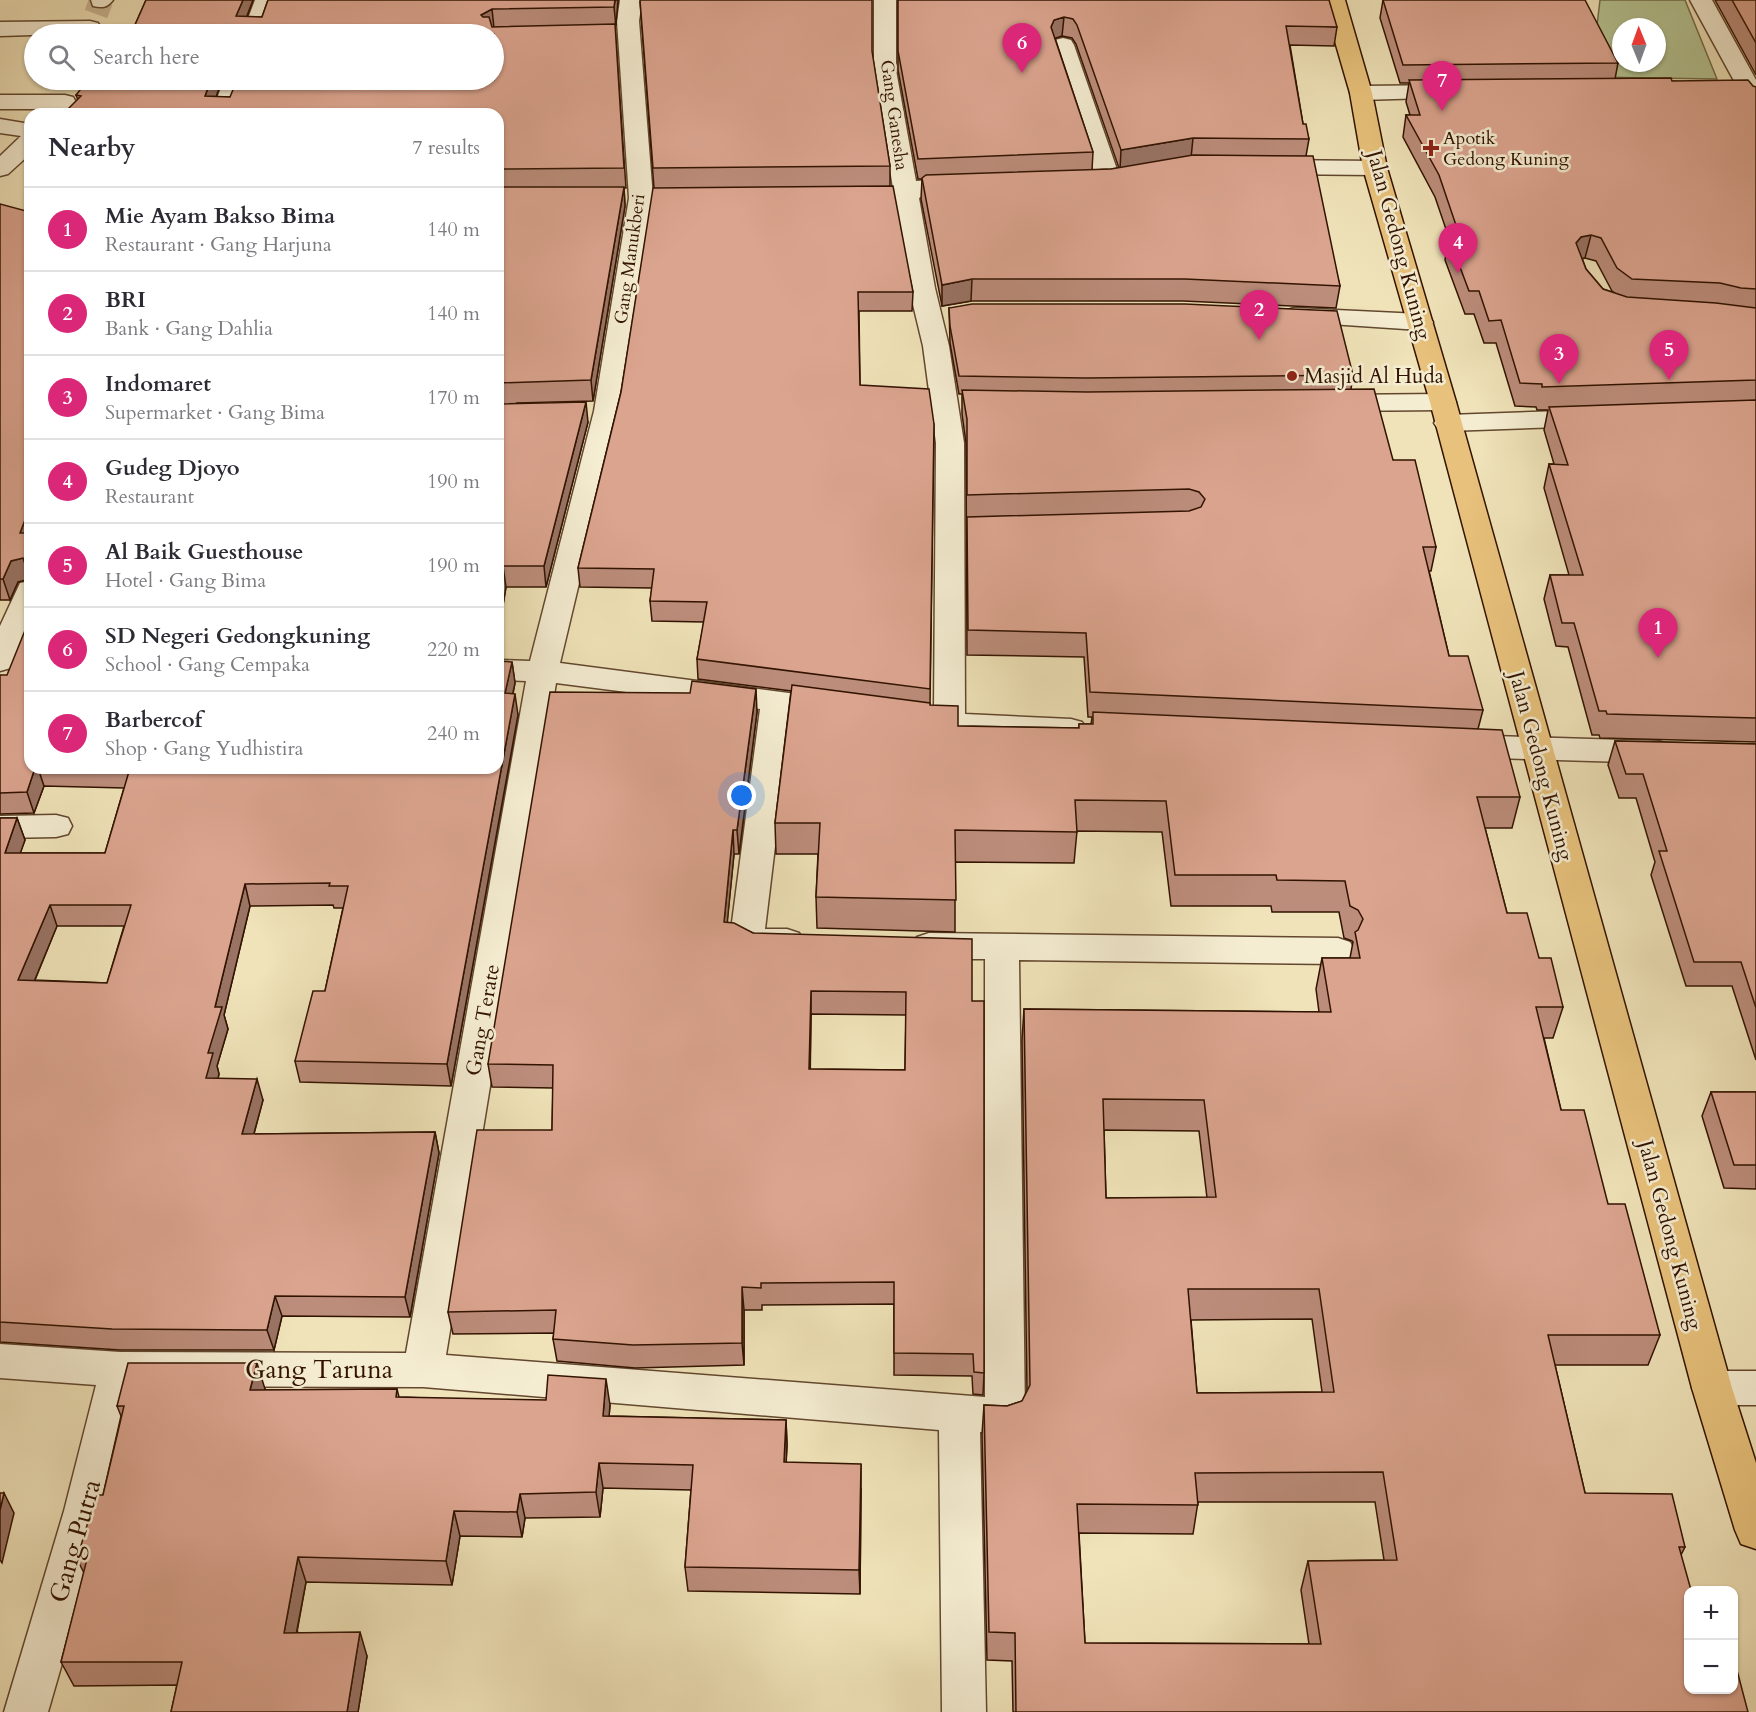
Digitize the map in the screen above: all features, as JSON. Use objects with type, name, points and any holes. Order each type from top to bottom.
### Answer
[{"type":"main road","name":"Jalan Gedong Kuning","points":[[1334,0],[1361,93],[1375,168],[1445,412],[1712,1388],[1756,1530]]},
{"type":"street","points":[[256,24],[266,0]]},
{"type":"street","name":"Gang Manukberi","points":[[543,671],[640,198],[619,34],[631,0]]},
{"type":"street","name":"Gang Ganesha","points":[[885,0],[885,70],[906,195],[940,317],[956,404],[950,443],[962,530],[949,724]]},
{"type":"street","points":[[1701,0],[1752,95]]},
{"type":"street","points":[[33,24],[98,16]]},
{"type":"street","points":[[0,28],[24,25]]},
{"type":"street","points":[[1064,45],[1108,180]]},
{"type":"street","points":[[224,108],[231,90]]},
{"type":"street","points":[[1725,90],[1752,95]]},
{"type":"street","points":[[1361,93],[1479,92]]},
{"type":"street","points":[[0,102],[66,101]]},
{"type":"street","points":[[0,126],[24,130]]},
{"type":"street","points":[[0,169],[24,147]]},
{"type":"street","points":[[1252,166],[1375,168]]},
{"type":"street","points":[[828,195],[906,195],[920,187],[988,184]]},
{"type":"street","points":[[1265,315],[1419,322]]},
{"type":"street","points":[[1311,404],[1445,412],[1614,417]]},
{"type":"street","points":[[11,658],[24,611]]},
{"type":"street","points":[[504,670],[543,671],[949,724],[1105,731]]},
{"type":"street","name":"Gang Terate","points":[[423,1370],[543,671]]},
{"type":"street","points":[[777,701],[749,936],[754,941],[813,943]]},
{"type":"street","points":[[1428,745],[1686,753]]},
{"type":"street","points":[[0,827],[56,826]]},
{"type":"street","points":[[896,945],[1338,951]]},
{"type":"street","name":"Gang Taruna","points":[[0,1361],[120,1369],[423,1370],[959,1414],[1005,1415],[1002,948]]},
{"type":"street","name":"Gang Putra","points":[[26,1712],[85,1511],[120,1369]]},
{"type":"street","points":[[1712,1388],[1756,1388]]},
{"type":"street","points":[[959,1414],[964,1712]]},
{"type":"green space","points":[[1600,0],[1685,0],[1717,79],[1591,77]]},
{"type":"building","points":[[146,0],[243,0],[236,16],[262,17],[268,0],[615,0],[614,7],[492,9],[481,15],[489,17],[491,24],[135,24]]},
{"type":"building","points":[[640,0],[872,0],[872,51],[890,166],[653,168]]},
{"type":"building","points":[[898,0],[1329,0],[1337,27],[1286,26],[1303,124],[1306,124],[1309,139],[1193,138],[1121,150],[1077,25],[1073,19],[1064,17],[1054,20],[1051,27],[1093,152],[918,159],[898,51]]},
{"type":"building","points":[[1383,0],[1585,0],[1612,52],[1612,63],[1403,65]]},
{"type":"building","points":[[1732,0],[1756,0],[1756,43]]},
{"type":"building","points":[[615,24],[624,168],[504,169],[504,108],[69,108],[81,96],[76,95],[80,90],[207,90],[205,96],[230,97],[233,90],[504,90],[504,27]]},
{"type":"building","points":[[1671,78],[1672,81],[1748,80],[1756,87],[1756,289],[1720,283],[1632,279],[1617,268],[1601,238],[1591,235],[1581,237],[1576,243],[1586,269],[1603,289],[1627,297],[1756,308],[1756,380],[1542,387],[1542,384],[1520,383],[1501,320],[1489,321],[1479,291],[1469,291],[1449,238],[1460,237],[1439,175],[1406,115],[1420,115],[1409,80]]},
{"type":"building","points":[[1193,155],[1313,156],[1340,286],[1185,279],[972,279],[942,285],[922,178],[926,175],[1111,169]]},
{"type":"building","points":[[893,186],[913,292],[858,292],[860,385],[929,389],[934,424],[930,689],[697,659],[707,602],[650,601],[654,569],[578,568],[621,392],[653,188]]},
{"type":"building","points":[[504,187],[624,187],[591,380],[504,383]]},
{"type":"building","points":[[0,204],[24,210],[24,523],[20,533],[24,533],[24,559],[11,561],[3,579],[0,579]]},
{"type":"building","points":[[972,304],[1185,304],[1337,311],[1353,375],[1086,378],[959,376],[949,308]]},
{"type":"building","points":[[1374,389],[1393,460],[1415,460],[1436,547],[1423,547],[1449,656],[1468,656],[1483,710],[1090,692],[1086,633],[968,630],[967,517],[1189,511],[1201,507],[1205,499],[1199,492],[1189,489],[967,495],[967,419],[962,390],[1087,392]]},
{"type":"building","points":[[1756,400],[1756,718],[1607,714],[1606,711],[1599,711],[1574,623],[1562,623],[1550,575],[1583,575],[1549,464],[1568,465],[1549,407]]},
{"type":"building","points":[[586,402],[544,566],[504,566],[504,404]]},
{"type":"building","points":[[24,633],[24,774],[33,774],[27,792],[0,793],[0,675],[7,675]]},
{"type":"building","points":[[504,661],[512,662],[505,693],[515,694],[504,754]]},
{"type":"building","points":[[692,681],[756,689],[737,830],[733,830],[724,922],[734,923],[753,933],[972,939],[972,1001],[984,1001],[984,1373],[974,1372],[973,1354],[894,1353],[894,1282],[761,1283],[761,1288],[742,1287],[742,1343],[633,1345],[553,1339],[556,1310],[448,1312],[477,1130],[552,1130],[553,1065],[488,1064],[550,692],[690,693]],"holes":[[[811,991],[906,992],[905,1070],[809,1069]]]},
{"type":"building","points":[[792,685],[930,703],[930,705],[958,706],[958,726],[1079,728],[1079,724],[1093,724],[1093,712],[1502,730],[1520,797],[1477,797],[1507,913],[1527,913],[1539,958],[1551,958],[1563,1007],[1536,1007],[1561,1110],[1584,1110],[1608,1204],[1625,1204],[1660,1335],[1548,1335],[1585,1493],[1672,1494],[1685,1547],[1679,1547],[1690,1586],[1684,1586],[1684,1694],[1738,1694],[1738,1674],[1748,1712],[1016,1712],[1015,1633],[989,1632],[984,1405],[1007,1406],[1022,1401],[1030,1385],[1024,1009],[1331,1012],[1322,958],[1360,958],[1355,932],[1363,919],[1358,910],[1350,906],[1345,881],[1277,880],[1276,875],[1175,875],[1166,801],[1075,800],[1077,832],[955,830],[956,900],[816,897],[820,823],[775,823]],"holes":[[[1103,1099],[1204,1100],[1216,1197],[1106,1198]],[[1188,1289],[1319,1289],[1334,1392],[1197,1393]],[[1383,1472],[1397,1560],[1308,1561],[1321,1644],[1085,1643],[1077,1504],[1198,1505],[1195,1473]]]},
{"type":"building","points":[[1615,741],[1756,744],[1756,1008],[1741,962],[1694,962],[1659,851],[1667,851],[1643,774],[1626,774]]},
{"type":"building","points":[[128,774],[500,774],[447,1064],[295,1061],[313,991],[325,991],[348,886],[329,886],[330,883],[245,884],[215,1007],[222,1007],[208,1053],[213,1053],[206,1078],[257,1079],[242,1134],[435,1132],[405,1297],[275,1296],[267,1330],[112,1329],[0,1322],[0,818],[17,818],[5,853],[105,853]],"holes":[[[50,905],[131,905],[107,983],[18,980]]]},
{"type":"building","points":[[1711,1092],[1756,1092],[1756,1165],[1734,1165]]},
{"type":"building","points":[[128,1363],[257,1363],[250,1390],[397,1389],[396,1397],[546,1400],[548,1375],[606,1379],[603,1416],[786,1420],[784,1462],[861,1464],[859,1570],[685,1567],[693,1465],[599,1463],[596,1492],[520,1494],[517,1512],[454,1511],[446,1561],[298,1557],[284,1633],[360,1632],[347,1712],[171,1712],[182,1662],[61,1662],[87,1559],[77,1559],[96,1495],[103,1495],[124,1406],[117,1406]]},
{"type":"building","points":[[0,1493],[4,1493],[0,1510]]},
{"type":"tunnel","points":[[96,14],[101,1]]},
{"type":"place","name":"SD Negeri Gedongkuning","points":[[1022,73]]},
{"type":"place","name":"Barbercof","points":[[1442,111]]},
{"type":"place","name":"Apotik Gedong Kuning","points":[[1431,148]]},
{"type":"place","name":"Gudeg Djoyo","points":[[1458,273]]},
{"type":"place","name":"BRI","points":[[1259,340]]},
{"type":"place","name":"Masjid Al Huda","points":[[1292,376]]},
{"type":"place","name":"Al Baik Guesthouse","points":[[1669,380]]},
{"type":"place","name":"Indomaret","points":[[1559,384]]},
{"type":"place","name":"Mie Ayam Bakso Bima","points":[[1658,658]]}]
